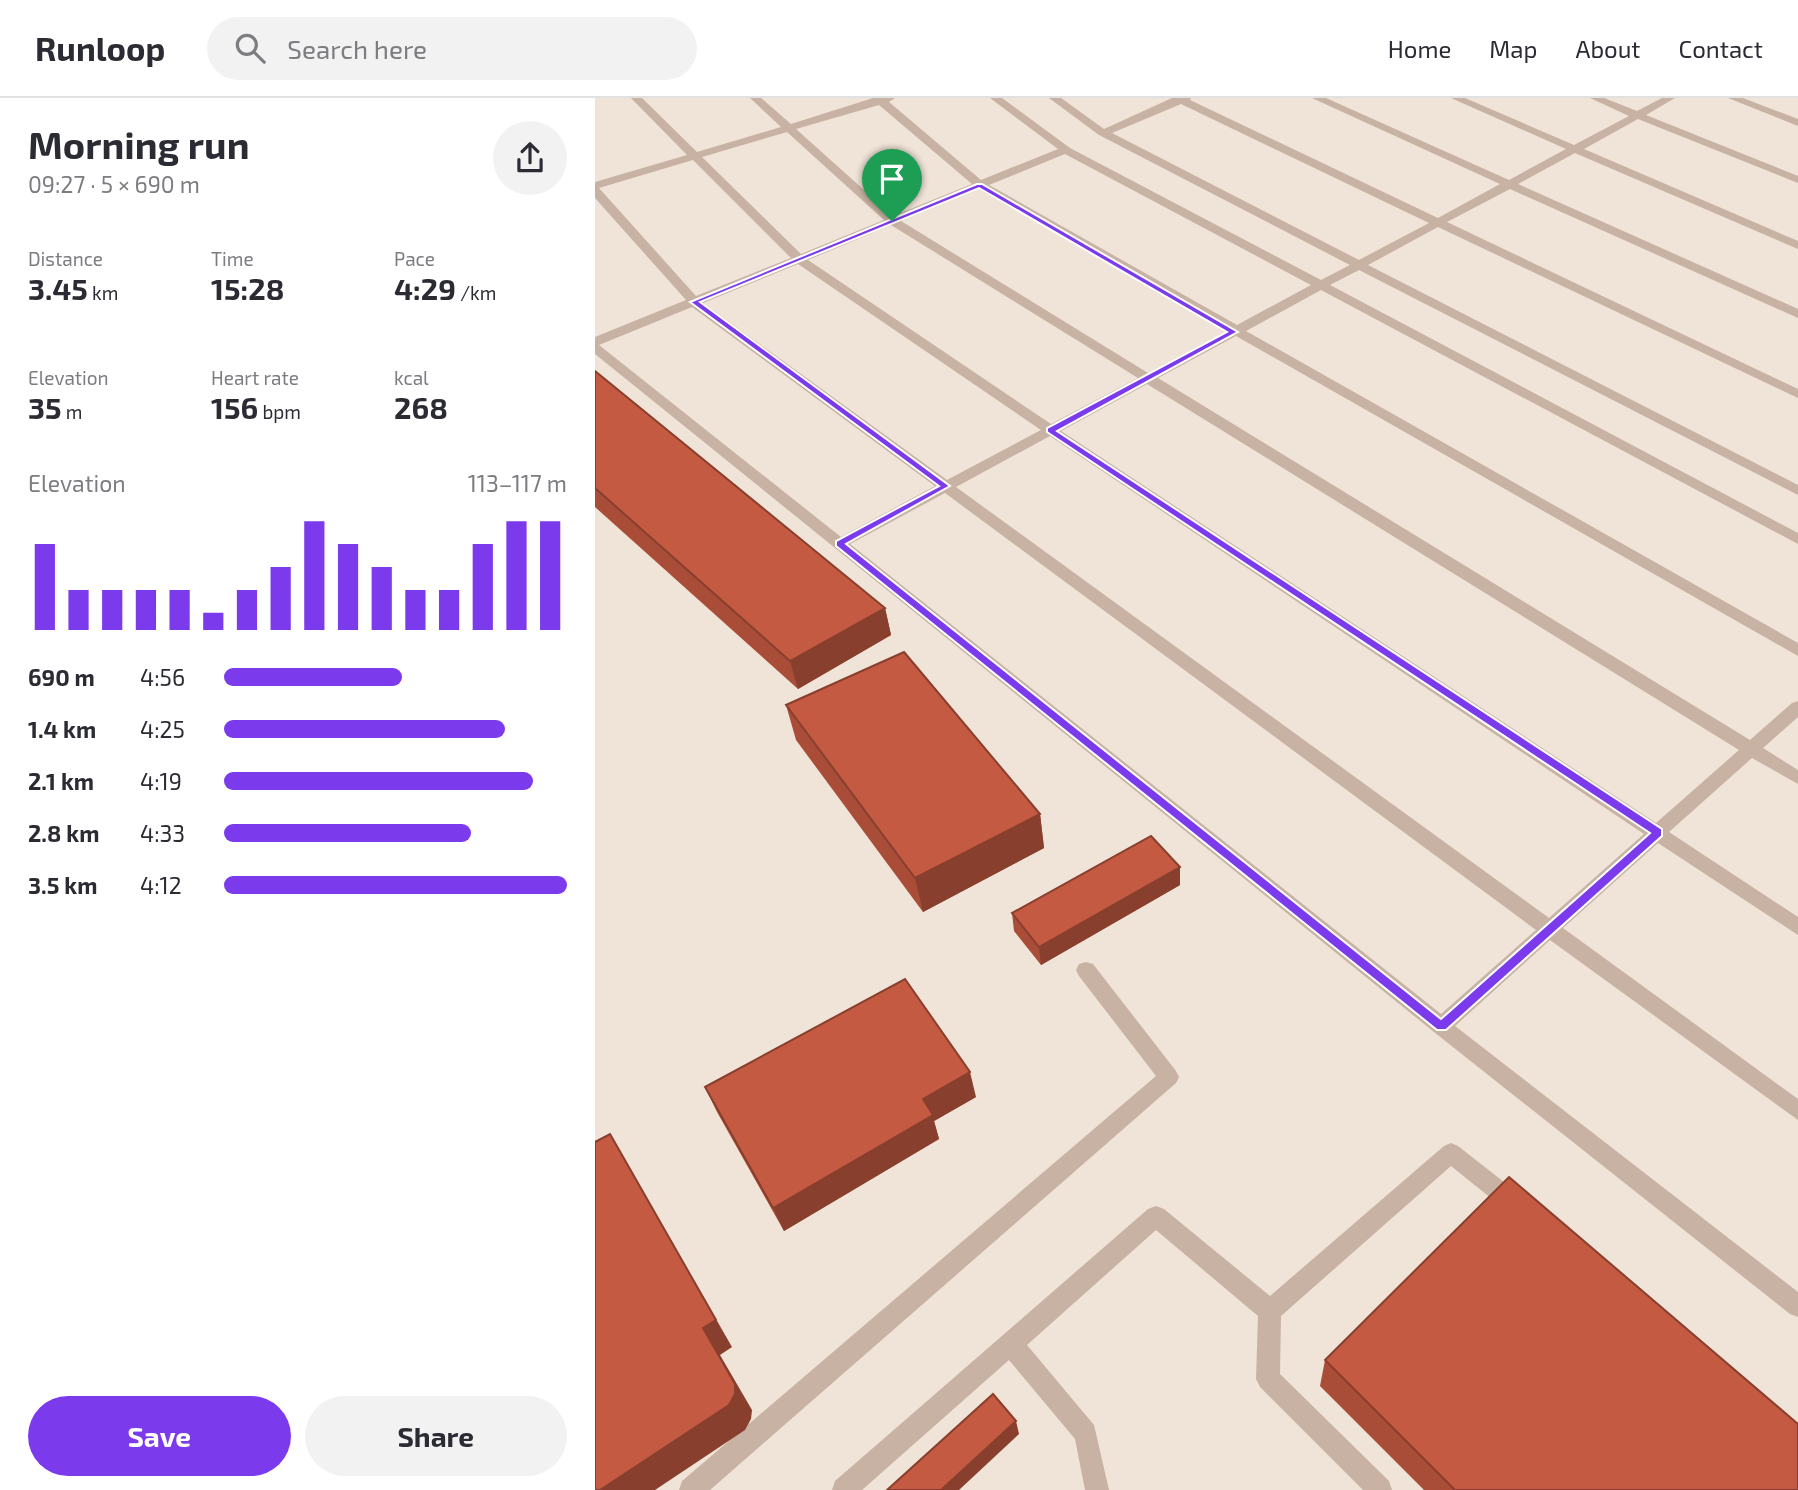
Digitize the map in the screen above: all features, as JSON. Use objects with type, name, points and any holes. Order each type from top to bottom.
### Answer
[{"type":"lane","points":[[636,98],[799,259],[1050,430],[1798,927]]},
{"type":"lane","points":[[755,98],[892,221],[1798,778]]},
{"type":"lane","points":[[995,98],[1066,150],[1325,283],[1798,539]]},
{"type":"lane","points":[[1054,98],[1103,133],[1354,267],[1798,491]]},
{"type":"lane","points":[[1317,98],[1798,314]]},
{"type":"lane","points":[[1456,98],[1798,245]]},
{"type":"lane","points":[[1595,98],[1798,180]]},
{"type":"lane","points":[[839,544],[1670,98]]},
{"type":"lane","points":[[1733,98],[1798,123]]},
{"type":"lane","points":[[1798,650],[1234,332],[980,185],[884,99],[595,188],[694,302],[1798,1111]]},
{"type":"lane","points":[[1103,133],[1181,99],[1798,394]]},
{"type":"lane","points":[[595,342],[1066,150]]},
{"type":"lane","points":[[595,348],[1441,1026],[1798,1306]]},
{"type":"lane","points":[[1441,1026],[1798,707]]},
{"type":"lane","points":[[691,1490],[1169,1077],[1086,970]]},
{"type":"lane","points":[[1380,1490],[1268,1379],[1270,1311],[1451,1153],[1527,1214]]},
{"type":"lane","points":[[844,1490],[1156,1216],[1270,1311]]},
{"type":"lane","points":[[1010,1343],[1086,1433],[1097,1490]]},
{"type":"building","points":[[595,371],[885,608],[790,661],[595,488]]},
{"type":"building","points":[[904,652],[1040,814],[915,878],[786,705]]},
{"type":"building","points":[[1151,836],[1180,867],[1039,947],[1012,913]]},
{"type":"building","points":[[905,979],[970,1072],[923,1099],[933,1115],[773,1208],[705,1087]]},
{"type":"building","points":[[610,1134],[716,1320],[703,1328],[735,1384],[735,1394],[729,1405],[600,1490],[595,1490],[595,1142]]},
{"type":"building","points":[[1509,1177],[1798,1424],[1798,1490],[1455,1490],[1325,1360]]},
{"type":"building","points":[[993,1394],[1016,1421],[941,1490],[887,1490]]},
{"type":"route","points":[[980,185],[1234,332],[1050,430],[1658,832],[1441,1026],[839,544],[946,486],[694,302],[892,221],[980,185]]}]
